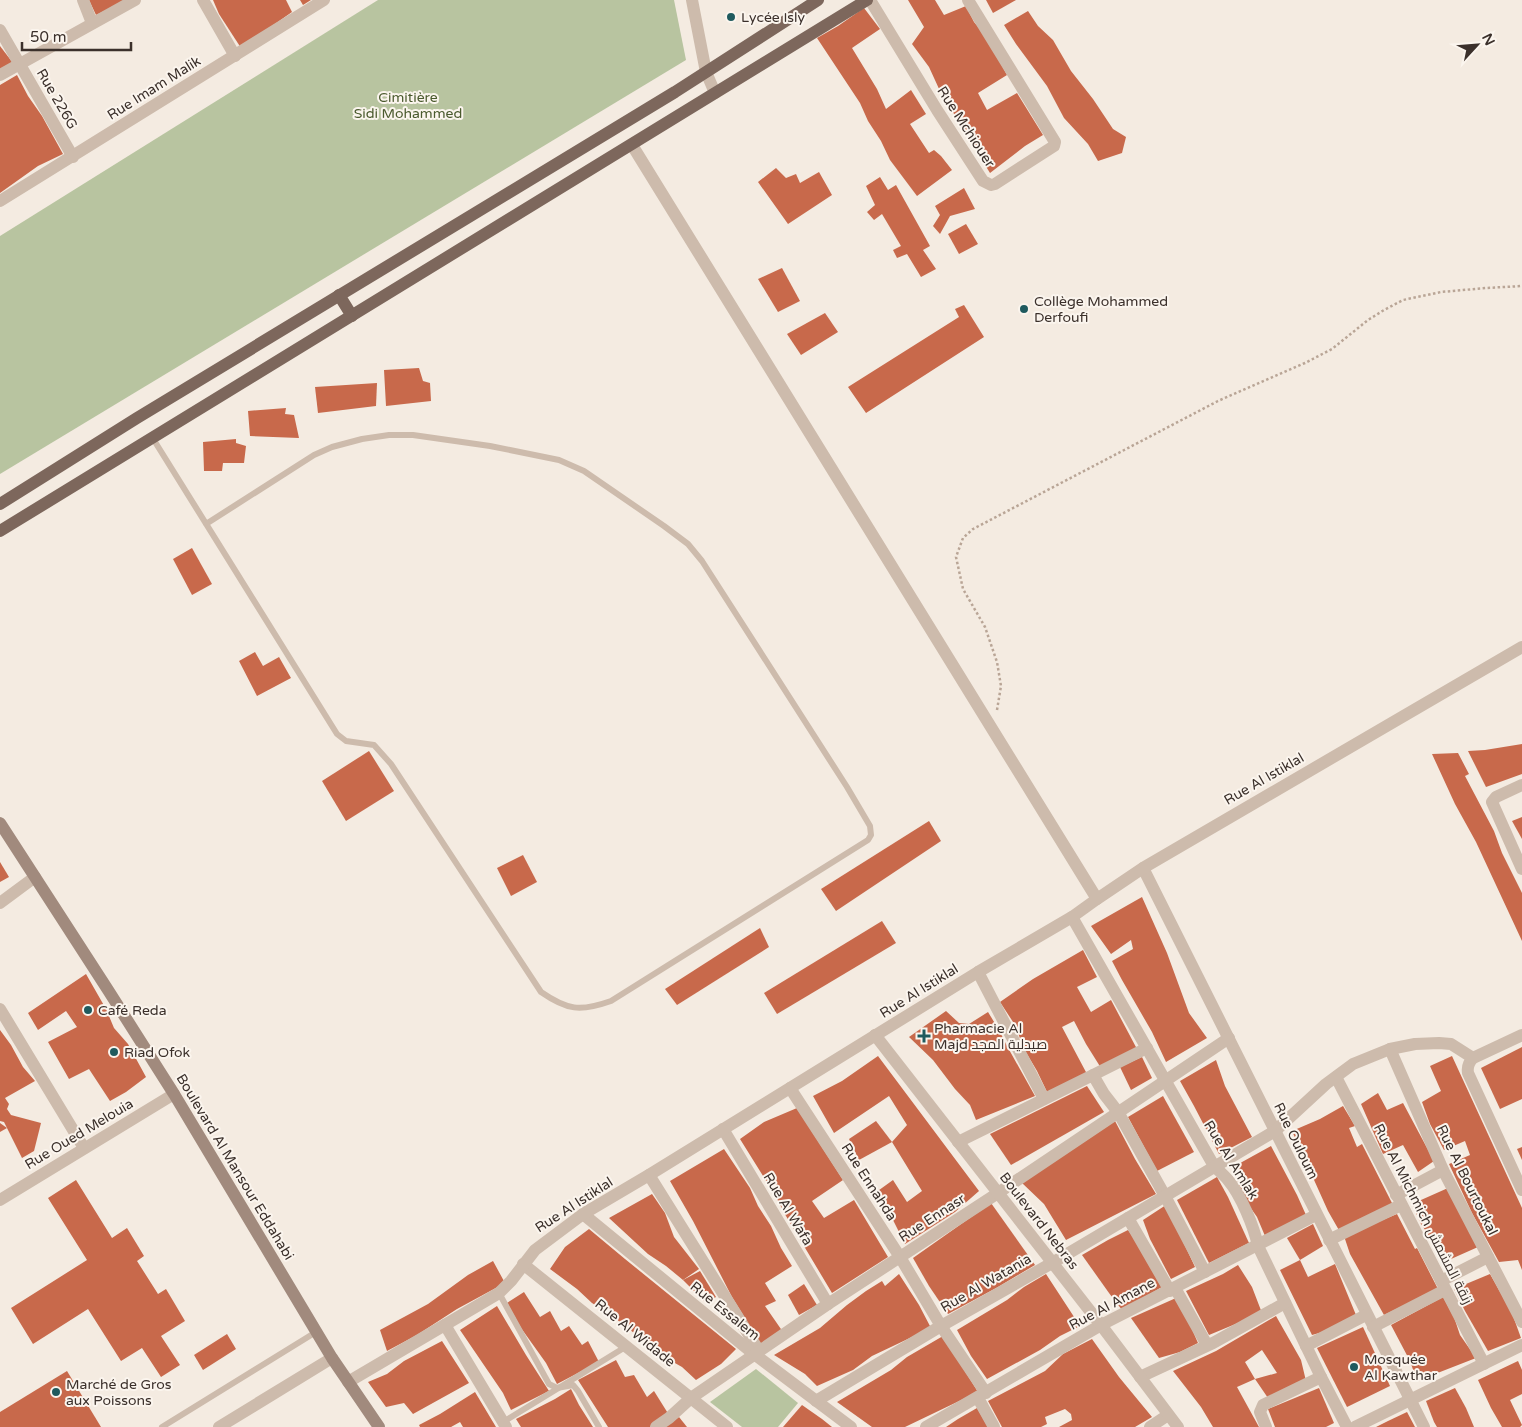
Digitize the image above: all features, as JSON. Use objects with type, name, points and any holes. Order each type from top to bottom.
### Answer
[{"type":"main road","points":[[0,504],[137,418],[706,72],[818,0]]},
{"type":"main road","points":[[0,531],[868,0]]},
{"type":"main road","points":[[339,295],[352,316]]},
{"type":"main road","name":"Boulevard Al Mansour Eddahabi","points":[[0,823],[174,1094],[332,1358],[379,1427]]},
{"type":"street","points":[[82,0],[92,23]]},
{"type":"street","points":[[0,75],[134,0]]},
{"type":"street","points":[[203,0],[235,56]]},
{"type":"street","name":"Rue Imam Malik","points":[[0,201],[324,0]]},
{"type":"street","points":[[692,0],[706,72],[715,93]]},
{"type":"street","name":"Rue Mchiouer","points":[[868,0],[983,181],[991,185],[1054,146],[1055,142],[968,0]]},
{"type":"street","name":"Rue 226G","points":[[0,30],[73,157]]},
{"type":"street","points":[[632,145],[1097,899]]},
{"type":"street","name":"Rue Al Istiklal","points":[[348,1382],[499,1293],[535,1250],[583,1214],[978,972],[1072,917],[1143,868],[1522,647]]},
{"type":"street","points":[[1522,785],[1496,797],[1492,802],[1522,869]]},
{"type":"street","name":"Rue Ouloum","points":[[1143,868],[1372,1327],[1424,1427]]},
{"type":"street","points":[[0,903],[34,877]]},
{"type":"street","name":"Rue Al Amlak","points":[[1072,917],[1214,1166],[1229,1181],[1235,1191],[1252,1226],[1258,1246],[1347,1427]]},
{"type":"street","points":[[978,972],[1044,1099]]},
{"type":"street","points":[[1,1014],[84,1148]]},
{"type":"street","name":"Boulevard Nebras","points":[[875,1035],[1178,1427]]},
{"type":"street","points":[[1522,1035],[1473,1058],[1469,1063],[1468,1073],[1522,1188]]},
{"type":"street","name":"Rue Ennasr","points":[[656,1427],[692,1398],[828,1304],[1229,1038]]},
{"type":"street","name":"Rue Al Watania","points":[[816,1401],[1274,1131],[1353,1064],[1390,1049],[1415,1044],[1451,1044],[1473,1058]]},
{"type":"street","points":[[958,1142],[1148,1048]]},
{"type":"street","name":"Rue Al Bourtoukal","points":[[1390,1049],[1443,1170],[1522,1322]]},
{"type":"street","points":[[1093,1075],[1104,1094],[1118,1112],[1206,1272]]},
{"type":"street","name":"Rue Al Michmich زنقة المشمش","points":[[1336,1077],[1484,1364]]},
{"type":"street","name":"Rue Ennahda","points":[[790,1088],[900,1257],[982,1396],[994,1427]]},
{"type":"street","name":"Rue Oued Melouia","points":[[0,1200],[174,1094]]},
{"type":"street","name":"Rue Al Wafa","points":[[723,1129],[828,1304]]},
{"type":"street","points":[[1329,1240],[1398,1200],[1443,1170]]},
{"type":"street","points":[[649,1175],[757,1353]]},
{"type":"street","name":"Rue Essalem","points":[[583,1214],[851,1427]]},
{"type":"street","name":"Rue Al Amane","points":[[926,1427],[1101,1325],[1316,1215]]},
{"type":"street","points":[[1128,1218],[1207,1345]]},
{"type":"street","points":[[1372,1327],[1443,1286],[1488,1257]]},
{"type":"street","name":"Rue Al Widade","points":[[523,1264],[727,1427]]},
{"type":"street","points":[[1140,1377],[1207,1345],[1286,1303]]},
{"type":"street","points":[[1306,1346],[1366,1315]]},
{"type":"street","points":[[445,1325],[505,1424]]},
{"type":"street","points":[[1355,1427],[1484,1364],[1520,1350]]},
{"type":"street","points":[[219,1427],[332,1358]]},
{"type":"street","points":[[1266,1427],[1260,1412],[1263,1405],[1321,1377]]},
{"type":"street","points":[[1150,1427],[1168,1415]]},
{"type":"lane","points":[[152,437],[206,524],[337,734],[346,741],[374,745],[391,764],[541,992],[556,1003],[575,1008],[593,1007],[610,1000],[832,864],[868,840],[871,835],[870,826],[847,787],[702,561],[688,544],[584,471],[560,460],[490,446],[413,435],[362,439],[332,447],[314,455],[206,524]]},
{"type":"lane","points":[[499,1293],[549,1384],[557,1388],[573,1385],[576,1387],[599,1427]]},
{"type":"lane","points":[[162,1427],[316,1332]]},
{"type":"lane","points":[[505,1424],[557,1388],[627,1346]]},
{"type":"path","points":[[993,731],[1000,686],[998,662],[985,627],[963,589],[956,557],[963,538],[973,529],[1218,401],[1312,360],[1332,349],[1368,320],[1403,300],[1441,292],[1522,286]]},
{"type":"green space","name":"Cimitière Sidi Mohammed","points":[[378,0],[674,0],[686,60],[0,474],[0,236]]},
{"type":"green space","points":[[756,1369],[798,1403],[778,1427],[742,1427],[710,1402]]},
{"type":"building","points":[[89,0],[128,0],[96,15]]},
{"type":"building","points":[[213,0],[286,0],[292,12],[241,48],[219,14]]},
{"type":"building","points":[[300,0],[311,0],[303,5]]},
{"type":"building","points":[[908,0],[935,0],[944,15],[966,6],[974,22],[986,36],[1007,75],[978,93],[987,110],[1017,93],[1043,135],[1025,146],[990,173],[940,91],[929,67],[912,44],[924,27]]},
{"type":"building","points":[[986,0],[1016,0],[993,13]]},
{"type":"building","points":[[864,8],[880,29],[852,48],[877,89],[886,109],[911,90],[926,114],[910,124],[929,153],[934,150],[952,170],[917,196],[890,160],[860,103],[817,38]]},
{"type":"building","points":[[1028,11],[1038,26],[1053,40],[1071,71],[1113,129],[1126,137],[1122,153],[1098,161],[1088,144],[1064,118],[1047,86],[1004,25]]},
{"type":"building","points":[[0,46],[13,63],[0,72]]},
{"type":"building","points":[[17,75],[63,154],[38,166],[0,193],[0,85]]},
{"type":"building","points":[[776,168],[786,178],[796,174],[800,183],[819,172],[832,195],[788,224],[758,182]]},
{"type":"building","points":[[880,177],[888,190],[896,185],[930,246],[923,250],[936,269],[921,277],[907,254],[897,258],[893,250],[901,246],[882,214],[874,220],[867,212],[875,205],[866,186]]},
{"type":"building","points":[[964,188],[975,209],[950,216],[940,234],[933,226],[940,215],[935,206]]},
{"type":"building","points":[[966,224],[978,244],[959,254],[948,234]]},
{"type":"building","points":[[782,268],[800,301],[778,312],[758,279]]},
{"type":"building","points":[[964,305],[984,337],[866,413],[848,387],[959,317],[955,309]]},
{"type":"building","points":[[825,313],[838,332],[801,355],[787,334]]},
{"type":"building","points":[[419,368],[423,381],[430,383],[431,401],[386,406],[384,370]]},
{"type":"building","points":[[377,383],[376,406],[318,413],[315,387]]},
{"type":"building","points":[[286,408],[285,414],[294,415],[299,438],[250,436],[248,411]]},
{"type":"building","points":[[236,439],[236,443],[246,446],[244,463],[223,463],[222,471],[204,471],[203,442]]},
{"type":"building","points":[[192,548],[212,584],[192,595],[173,559]]},
{"type":"building","points":[[255,652],[263,666],[279,657],[291,678],[257,696],[239,661]]},
{"type":"building","points":[[1522,744],[1522,774],[1486,787],[1468,751]]},
{"type":"building","points":[[369,751],[394,791],[346,821],[322,781]]},
{"type":"building","points":[[1458,753],[1469,774],[1465,776],[1494,831],[1502,853],[1522,893],[1522,941],[1432,754]]},
{"type":"building","points":[[1522,817],[1522,839],[1512,821]]},
{"type":"building","points":[[929,821],[941,841],[836,911],[821,889]]},
{"type":"building","points":[[523,855],[537,882],[511,896],[497,868]]},
{"type":"building","points":[[0,862],[9,877],[0,882]]},
{"type":"building","points":[[1142,897],[1167,953],[1189,1013],[1207,1038],[1166,1062],[1152,1032],[1112,961],[1133,949],[1131,940],[1111,954],[1091,926]]},
{"type":"building","points":[[882,921],[896,943],[777,1014],[764,993]]},
{"type":"building","points":[[760,928],[769,947],[677,1005],[665,989]]},
{"type":"building","points":[[1083,950],[1097,977],[1077,987],[1091,1012],[1111,1000],[1137,1049],[1101,1068],[1074,1021],[1062,1027],[1087,1074],[1048,1094],[1024,1049],[1015,1025],[1000,1002],[1033,979]]},
{"type":"building","points":[[86,974],[106,1009],[114,1028],[128,1044],[146,1077],[110,1101],[89,1069],[69,1079],[48,1042],[77,1027],[66,1011],[38,1030],[28,1013]]},
{"type":"building","points":[[946,1011],[959,1023],[969,1024],[988,1012],[1035,1096],[976,1120],[970,1105],[933,1060],[909,1037]]},
{"type":"building","points":[[0,1030],[23,1067],[35,1081],[5,1098],[9,1104],[7,1109],[11,1115],[41,1123],[34,1151],[22,1158],[4,1122],[0,1121]]},
{"type":"building","points":[[1522,1047],[1522,1099],[1500,1109],[1481,1068]]},
{"type":"building","points":[[878,1056],[979,1191],[955,1212],[905,1244],[890,1214],[875,1193],[893,1180],[907,1202],[922,1191],[892,1142],[907,1125],[889,1096],[834,1133],[813,1096],[842,1081]]},
{"type":"building","points":[[1452,1056],[1522,1208],[1522,1270],[1518,1260],[1499,1262],[1472,1213],[1449,1164],[1470,1155],[1465,1141],[1444,1150],[1430,1124],[1422,1102],[1441,1091],[1430,1066]]},
{"type":"building","points":[[1142,1057],[1152,1078],[1131,1090],[1120,1067]]},
{"type":"building","points":[[1216,1060],[1225,1086],[1252,1137],[1219,1154],[1180,1081]]},
{"type":"building","points":[[1087,1086],[1104,1112],[1011,1165],[990,1134]]},
{"type":"building","points":[[1378,1093],[1387,1110],[1403,1103],[1434,1161],[1418,1172],[1403,1145],[1383,1154],[1361,1104]]},
{"type":"building","points":[[1163,1096],[1194,1152],[1157,1171],[1128,1117]]},
{"type":"building","points":[[1343,1106],[1355,1126],[1349,1128],[1357,1147],[1362,1144],[1393,1205],[1340,1232],[1328,1211],[1292,1131],[1320,1119]]},
{"type":"building","points":[[797,1108],[843,1180],[812,1201],[824,1218],[854,1200],[888,1257],[832,1293],[740,1139],[764,1122]]},
{"type":"building","points":[[876,1121],[892,1142],[859,1160],[849,1139]]},
{"type":"building","points":[[1115,1121],[1156,1194],[1066,1240],[1044,1204],[1022,1183]]},
{"type":"building","points":[[0,1123],[7,1128],[0,1132]]},
{"type":"building","points":[[1271,1146],[1306,1215],[1265,1236],[1257,1217],[1243,1197],[1233,1167]]},
{"type":"building","points":[[1522,1147],[1522,1160],[1517,1149]]},
{"type":"building","points":[[724,1149],[750,1188],[792,1266],[765,1283],[776,1301],[765,1306],[783,1332],[762,1346],[732,1297],[670,1181]]},
{"type":"building","points":[[1217,1177],[1249,1243],[1209,1263],[1177,1200]]},
{"type":"building","points":[[76,1180],[112,1238],[127,1228],[144,1256],[137,1261],[158,1294],[166,1289],[185,1321],[161,1336],[180,1365],[161,1377],[142,1348],[121,1361],[88,1309],[33,1344],[11,1308],[87,1260],[48,1198]]},
{"type":"building","points":[[1448,1188],[1478,1247],[1442,1263],[1432,1240],[1421,1224],[1412,1204]]},
{"type":"building","points":[[652,1194],[665,1213],[674,1237],[699,1269],[683,1280],[648,1254],[609,1218]]},
{"type":"building","points":[[991,1203],[1035,1265],[948,1314],[913,1258]]},
{"type":"building","points":[[1166,1205],[1195,1267],[1171,1279],[1150,1239],[1143,1220]]},
{"type":"building","points":[[1397,1214],[1438,1289],[1384,1315],[1350,1254],[1344,1236]]},
{"type":"building","points":[[1313,1224],[1323,1246],[1300,1260],[1287,1238]]},
{"type":"building","points":[[589,1229],[736,1349],[721,1364],[696,1380],[682,1367],[666,1358],[550,1269],[565,1247]]},
{"type":"building","points":[[1128,1230],[1142,1249],[1162,1287],[1122,1310],[1082,1255]]},
{"type":"building","points":[[1300,1260],[1308,1277],[1335,1264],[1356,1315],[1330,1330],[1312,1335],[1280,1270]]},
{"type":"building","points":[[493,1261],[505,1283],[387,1351],[380,1330],[428,1304],[468,1275]]},
{"type":"building","points":[[1238,1265],[1252,1287],[1262,1313],[1209,1335],[1186,1291]]},
{"type":"building","points":[[700,1271],[716,1297],[706,1303],[683,1280]]},
{"type":"building","points":[[899,1274],[931,1328],[872,1356],[853,1370],[817,1386],[805,1374],[774,1355],[820,1328],[866,1291],[882,1281],[885,1286]]},
{"type":"building","points":[[1046,1274],[1080,1326],[987,1379],[971,1356],[957,1330]]},
{"type":"building","points":[[1490,1274],[1512,1313],[1521,1338],[1488,1351],[1454,1289]]},
{"type":"building","points":[[804,1284],[817,1305],[799,1315],[788,1295]]},
{"type":"building","points":[[524,1292],[540,1317],[550,1311],[561,1331],[569,1326],[582,1345],[588,1341],[599,1362],[557,1384],[546,1363],[521,1328],[507,1303]]},
{"type":"building","points":[[1443,1297],[1454,1317],[1460,1335],[1476,1358],[1417,1381],[1410,1361],[1391,1325]]},
{"type":"building","points":[[1176,1298],[1198,1343],[1180,1352],[1159,1358],[1131,1318]]},
{"type":"building","points":[[497,1306],[549,1391],[511,1410],[503,1393],[460,1330]]},
{"type":"building","points":[[1276,1316],[1301,1360],[1306,1381],[1268,1398],[1255,1379],[1237,1387],[1259,1427],[1213,1427],[1201,1407],[1173,1371],[1216,1351]],"holes":[[[1262,1350],[1277,1373],[1255,1379],[1245,1362]]]},
{"type":"building","name":"Mosquée Al Kawthar","points":[[1363,1327],[1390,1386],[1347,1407],[1317,1348]]},
{"type":"building","points":[[227,1334],[236,1349],[203,1370],[194,1355]]},
{"type":"building","points":[[943,1336],[978,1392],[905,1427],[872,1427],[837,1402],[891,1370],[907,1357]]},
{"type":"building","points":[[1092,1339],[1119,1377],[1152,1417],[1135,1427],[1059,1427],[1072,1420],[1071,1414],[1065,1409],[1045,1417],[1047,1424],[1041,1427],[1002,1427],[988,1401],[1045,1371],[1063,1354]]},
{"type":"building","points":[[442,1341],[469,1383],[413,1414],[404,1403],[386,1407],[368,1382],[387,1374],[404,1361]]},
{"type":"building","points":[[616,1360],[625,1377],[634,1375],[647,1397],[654,1391],[669,1415],[651,1427],[608,1427],[578,1380]]},
{"type":"building","points":[[1518,1361],[1522,1370],[1522,1394],[1510,1400],[1522,1425],[1520,1427],[1502,1427],[1478,1380]]},
{"type":"building","name":"Marché de Gros aux Poissons","points":[[67,1371],[101,1427],[0,1427],[0,1412]]},
{"type":"building","points":[[1319,1388],[1334,1423],[1326,1427],[1275,1427],[1268,1409]]},
{"type":"building","points":[[1455,1388],[1474,1427],[1437,1427],[1434,1422],[1426,1401]]},
{"type":"building","points":[[571,1389],[593,1427],[521,1427],[516,1419]]},
{"type":"building","points":[[475,1392],[496,1427],[463,1427],[460,1422],[451,1427],[420,1427],[419,1425]]},
{"type":"building","points":[[802,1405],[822,1419],[832,1427],[783,1427]]},
{"type":"building","points":[[977,1408],[988,1427],[946,1427],[958,1419]]},
{"type":"building","points":[[1407,1412],[1415,1427],[1376,1427],[1388,1421]]},
{"type":"building","points":[[679,1417],[687,1427],[665,1427]]},
{"type":"place","name":"Lycée Isly","points":[[731,17]]},
{"type":"place","name":"Collège Mohammed Derfoufi","points":[[1024,309]]},
{"type":"place","name":"Café Reda","points":[[88,1010]]},
{"type":"place","name":"Pharmacie Al Majd صيدلية المجد","points":[[924,1036]]},
{"type":"place","name":"Riad Ofok","points":[[114,1052]]},
{"type":"place","name":"Mosquée Al Kawthar","points":[[1354,1367]]},
{"type":"place","name":"Marché de Gros aux Poissons","points":[[56,1392]]}]
